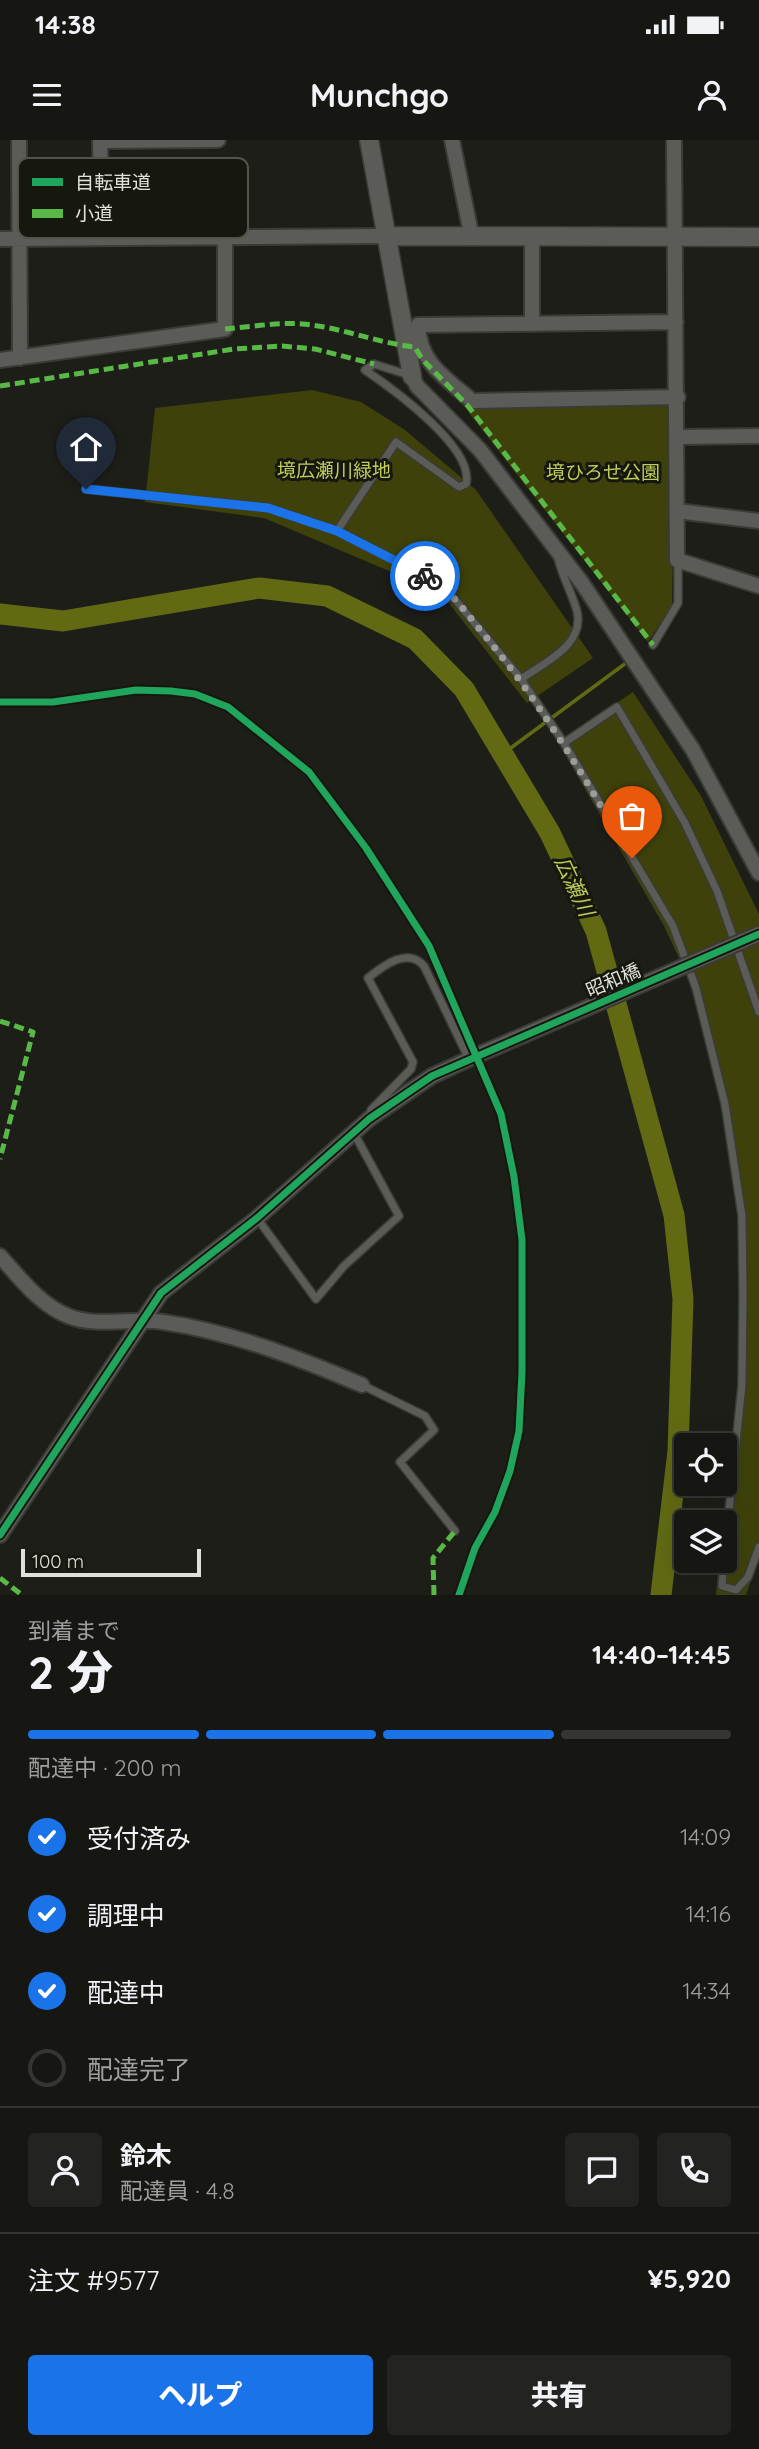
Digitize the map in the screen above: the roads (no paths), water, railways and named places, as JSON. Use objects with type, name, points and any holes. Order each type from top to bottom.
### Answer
[{"type":"street","points":[[19,140],[19,158]]},
{"type":"street","points":[[100,141],[218,140]]},
{"type":"street","points":[[369,140],[412,376],[417,386],[480,450],[556,547],[693,750],[759,873]]},
{"type":"street","points":[[452,140],[471,237]]},
{"type":"street","points":[[674,140],[677,237],[677,560],[759,586]]},
{"type":"street","points":[[248,236],[759,237]]},
{"type":"street","points":[[0,239],[61,238]]},
{"type":"street","points":[[0,360],[225,329],[225,238]]},
{"type":"street","points":[[532,238],[532,324]]},
{"type":"street","points":[[20,239],[20,358]]},
{"type":"street","points":[[676,322],[418,325],[418,345],[427,360],[472,401],[678,397]]},
{"type":"street","points":[[678,437],[759,436]]},
{"type":"street","points":[[677,512],[759,521]]},
{"type":"street","name":"昭和橋","points":[[0,1535],[162,1293],[257,1218],[369,1119],[432,1076],[759,934]]},
{"type":"street","points":[[0,1256],[41,1299],[71,1317],[89,1321],[143,1320],[180,1325],[243,1342],[362,1385]]},
{"type":"lane","points":[[337,531],[396,442],[459,486],[466,484],[468,475],[464,461],[410,401],[365,370],[366,366],[374,365],[412,376]]},
{"type":"lane","points":[[86,489],[268,508],[337,531],[443,585],[522,679],[564,743],[673,926],[696,988],[725,1104],[742,1216],[743,1294],[742,1385],[729,1510]]},
{"type":"lane","points":[[522,679],[574,640],[579,628],[577,611],[556,547]]},
{"type":"lane","points":[[653,645],[678,603],[677,560]]},
{"type":"lane","points":[[564,743],[617,707],[685,823],[717,891],[759,1012]]},
{"type":"lane","points":[[369,1119],[371,1110],[411,1069],[413,1062],[368,978],[403,956],[418,958],[475,1057]]},
{"type":"lane","points":[[257,1218],[316,1299],[344,1266],[399,1216],[354,1133]]},
{"type":"lane","points":[[362,1385],[425,1416],[430,1423],[434,1430],[400,1462],[455,1531]]},
{"type":"lane","points":[[723,1573],[722,1586],[736,1590],[748,1577],[759,1547]]},
{"type":"waterway","name":"広瀬川","points":[[0,614],[63,621],[259,588],[327,596],[415,639],[464,689],[550,833],[596,931],[674,1215],[683,1299],[678,1451],[661,1595]]},
{"type":"waterway","points":[[504,753],[626,663]]},
{"type":"park label","name":"境広瀬川緑地","points":[[334,470]]},
{"type":"park label","name":"境ひろせ公園","points":[[603,472]]}]
